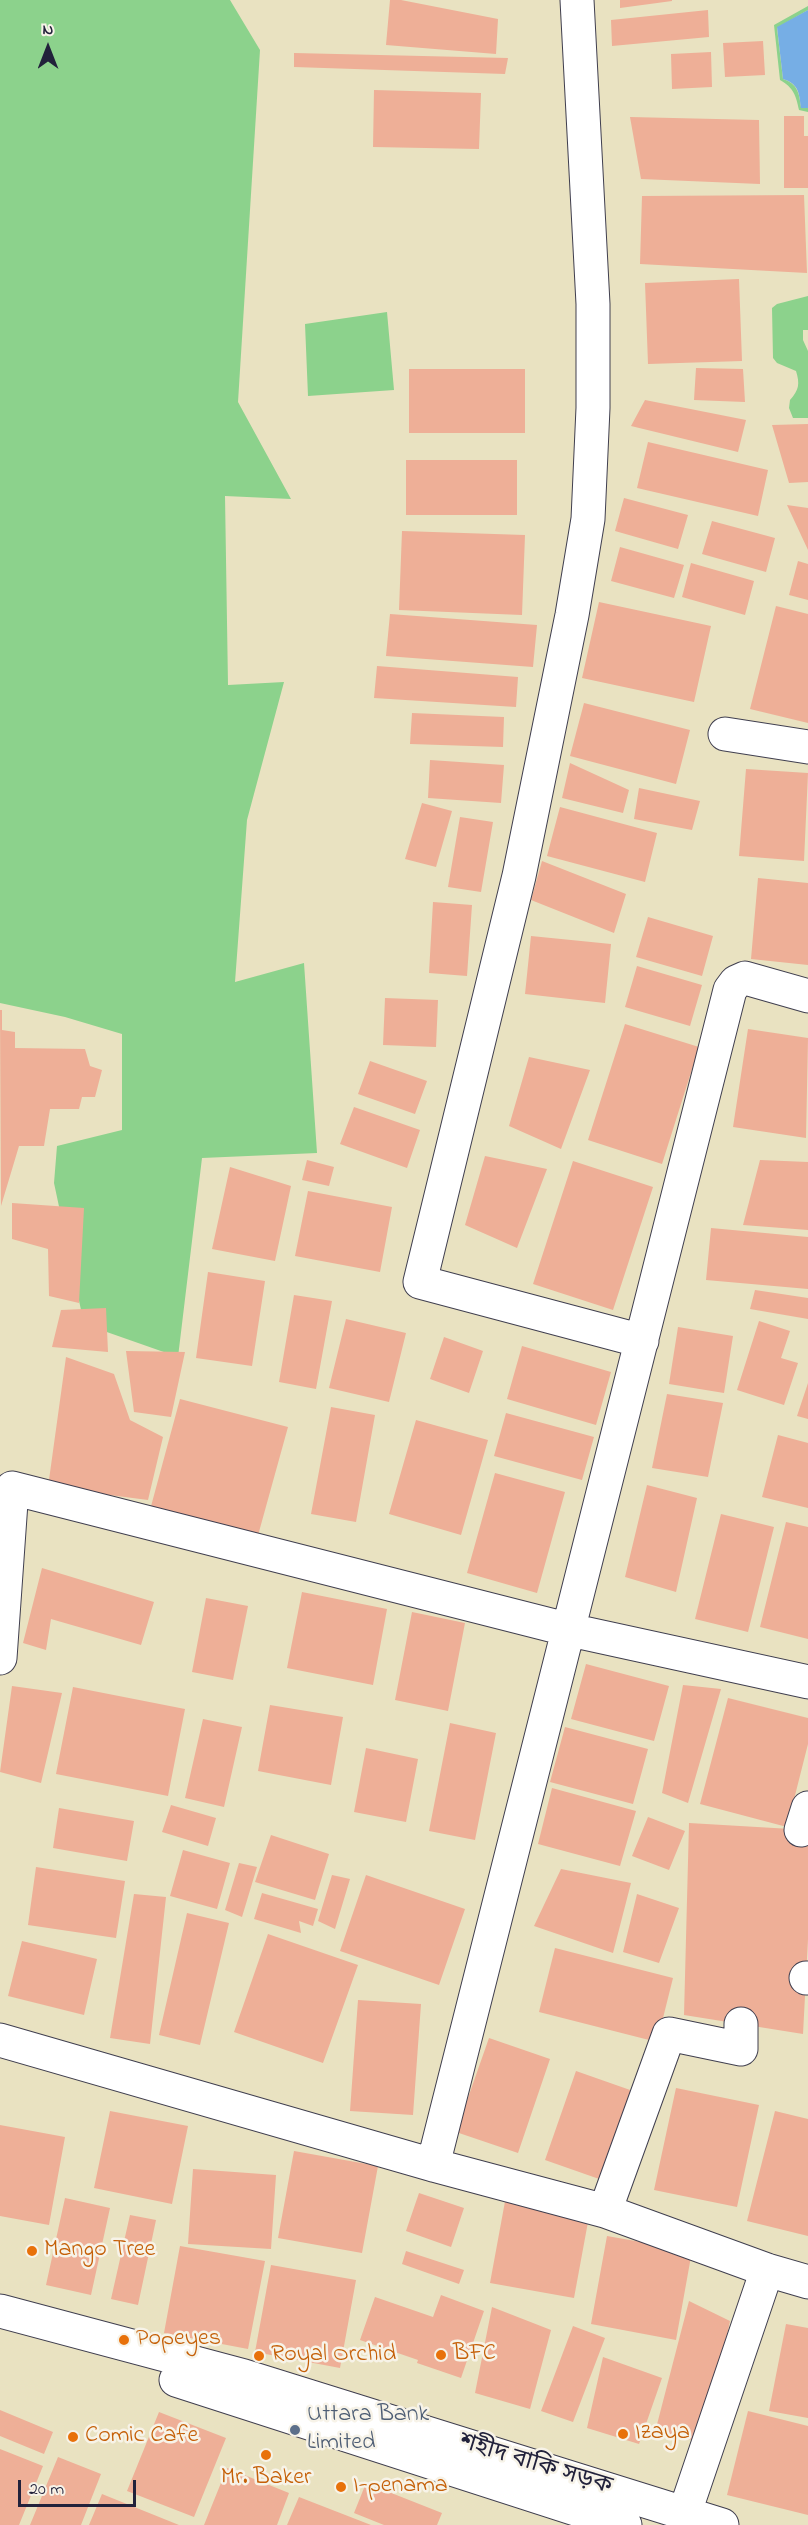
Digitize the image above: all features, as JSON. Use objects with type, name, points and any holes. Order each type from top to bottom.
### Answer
[{"type":"street","points":[[577,0],[593,304],[593,408],[588,519],[572,615],[519,876],[420,1282],[642,1341]]},
{"type":"street","points":[[725,734],[808,747]]},
{"type":"street","points":[[433,2165],[730,990],[736,982],[744,978],[808,996]]},
{"type":"street","points":[[0,1658],[12,1488],[570,1630],[808,1682]]},
{"type":"street","points":[[605,2211],[669,2034],[741,2049],[741,2024]]},
{"type":"street","points":[[0,2040],[433,2165],[605,2211],[767,2270],[808,2282]]},
{"type":"street","points":[[685,2512],[767,2270]]},
{"type":"street","name":"শহীদ বাকি সড়ক","points":[[0,2311],[244,2376],[722,2525]]},
{"type":"street","name":"শহীদ বাকি সড়ক","points":[[0,2332],[166,2376],[625,2525]]},
{"type":"green space","points":[[0,0],[230,0],[260,50],[238,402],[291,499],[225,496],[228,685],[284,682],[247,820],[235,982],[304,963],[317,1153],[202,1158],[178,1357],[84,1324],[54,1183],[57,1146],[122,1130],[122,1034],[65,1017],[0,1003]]},
{"type":"green space","points":[[808,6],[808,10],[777,28],[783,79],[795,86],[801,107],[808,108],[808,112],[799,110],[794,93],[780,80],[774,25]]},
{"type":"green space","points":[[808,296],[808,330],[803,330],[803,340],[808,351],[808,418],[793,418],[789,408],[790,400],[798,387],[797,376],[796,371],[777,363],[773,358],[772,308],[777,304]]},
{"type":"green space","points":[[387,312],[394,390],[308,396],[305,324]]},
{"type":"water","points":[[808,10],[808,108],[801,108],[795,86],[783,79],[777,27]]},
{"type":"building","points":[[390,0],[401,0],[498,19],[496,54],[386,45]]},
{"type":"building","points":[[620,0],[672,0],[672,1],[620,8]]},
{"type":"building","points":[[708,10],[709,37],[612,46],[611,20]]},
{"type":"building","points":[[763,41],[765,75],[725,77],[723,43]]},
{"type":"building","points":[[711,52],[712,87],[672,89],[671,54]]},
{"type":"building","points":[[294,53],[508,58],[505,74],[294,67]]},
{"type":"building","points":[[374,90],[481,93],[479,149],[373,147]]},
{"type":"building","points":[[784,116],[804,116],[804,136],[808,136],[808,188],[784,188]]},
{"type":"building","points":[[630,117],[759,120],[760,184],[641,179]]},
{"type":"building","points":[[804,195],[807,273],[640,264],[642,196]]},
{"type":"building","points":[[739,279],[742,361],[648,364],[645,283]]},
{"type":"building","points":[[696,368],[743,369],[745,402],[694,400]]},
{"type":"building","points":[[409,369],[525,369],[525,433],[409,433]]},
{"type":"building","points":[[645,400],[746,420],[738,452],[631,426]]},
{"type":"building","points":[[808,424],[808,482],[789,483],[772,425]]},
{"type":"building","points":[[648,442],[768,470],[758,516],[637,488]]},
{"type":"building","points":[[406,460],[517,460],[517,515],[406,515]]},
{"type":"building","points":[[624,498],[688,515],[678,549],[615,531]]},
{"type":"building","points":[[787,505],[808,508],[808,550]]},
{"type":"building","points":[[712,521],[775,538],[766,572],[702,554]]},
{"type":"building","points":[[402,531],[525,535],[522,615],[399,610]]},
{"type":"building","points":[[620,547],[684,565],[674,598],[611,581]]},
{"type":"building","points":[[798,561],[808,564],[808,600],[789,595]]},
{"type":"building","points":[[691,563],[754,581],[745,615],[682,597]]},
{"type":"building","points":[[599,602],[711,626],[694,702],[582,678]]},
{"type":"building","points":[[776,606],[808,614],[808,723],[750,709]]},
{"type":"building","points":[[390,614],[537,625],[533,667],[386,656]]},
{"type":"building","points":[[377,666],[518,677],[516,707],[374,698]]},
{"type":"building","points":[[584,703],[690,730],[676,784],[570,756]]},
{"type":"building","points":[[412,713],[504,717],[503,747],[410,744]]},
{"type":"building","points":[[430,760],[504,765],[501,803],[428,798]]},
{"type":"building","points":[[570,763],[629,790],[623,813],[562,798]]},
{"type":"building","points":[[746,769],[808,773],[804,861],[739,856]]},
{"type":"building","points":[[639,788],[700,801],[692,830],[634,819]]},
{"type":"building","points":[[422,803],[452,811],[436,867],[405,859]]},
{"type":"building","points":[[560,807],[657,833],[645,882],[547,856]]},
{"type":"building","points":[[460,817],[493,822],[481,892],[448,887]]},
{"type":"building","points":[[542,861],[626,894],[614,933],[531,900]]},
{"type":"building","points":[[758,878],[808,883],[808,965],[751,959]]},
{"type":"building","points":[[433,902],[472,905],[467,976],[429,973]]},
{"type":"building","points":[[648,917],[713,936],[702,976],[636,957]]},
{"type":"building","points":[[531,936],[611,944],[605,1003],[525,994]]},
{"type":"building","points":[[637,966],[702,985],[690,1026],[625,1007]]},
{"type":"building","points":[[385,998],[438,1000],[436,1047],[383,1045]]},
{"type":"building","points":[[0,1010],[2,1010],[2,1030],[15,1032],[15,1048],[85,1049],[90,1066],[102,1070],[95,1097],[82,1097],[79,1109],[50,1109],[44,1146],[19,1146],[1,1206]]},
{"type":"building","points":[[625,1024],[699,1047],[662,1164],[588,1140]]},
{"type":"building","points":[[748,1029],[808,1038],[806,1138],[733,1127]]},
{"type":"building","points":[[529,1057],[590,1070],[561,1149],[509,1126]]},
{"type":"building","points":[[370,1061],[427,1081],[415,1114],[358,1094]]},
{"type":"building","points":[[354,1107],[420,1130],[407,1168],[340,1144]]},
{"type":"building","points":[[485,1156],[547,1169],[517,1248],[465,1225]]},
{"type":"building","points":[[307,1160],[334,1167],[329,1186],[302,1180]]},
{"type":"building","points":[[760,1160],[808,1162],[808,1230],[743,1225]]},
{"type":"building","points":[[573,1161],[653,1187],[613,1310],[533,1284]]},
{"type":"building","points":[[230,1167],[291,1186],[275,1261],[212,1249]]},
{"type":"building","points":[[308,1191],[392,1207],[380,1272],[295,1256]]},
{"type":"building","points":[[12,1203],[84,1208],[79,1303],[49,1296],[48,1249],[12,1239]]},
{"type":"building","points":[[711,1228],[808,1237],[808,1289],[706,1280]]},
{"type":"building","points":[[208,1272],[265,1281],[252,1366],[196,1358]]},
{"type":"building","points":[[755,1290],[808,1298],[808,1319],[750,1309]]},
{"type":"building","points":[[294,1295],[332,1301],[316,1389],[279,1382]]},
{"type":"building","points":[[106,1308],[108,1352],[52,1347],[61,1310]]},
{"type":"building","points":[[346,1319],[406,1333],[389,1402],[329,1388]]},
{"type":"building","points":[[759,1321],[790,1331],[781,1358],[798,1363],[784,1405],[737,1390]]},
{"type":"building","points":[[678,1327],[733,1336],[724,1393],[669,1384]]},
{"type":"building","points":[[444,1337],[483,1351],[469,1393],[430,1379]]},
{"type":"building","points":[[522,1346],[611,1372],[596,1425],[507,1399]]},
{"type":"building","points":[[126,1351],[185,1352],[171,1417],[134,1412]]},
{"type":"building","points":[[66,1357],[114,1374],[130,1420],[163,1437],[148,1500],[48,1487]]},
{"type":"building","points":[[808,1383],[808,1419],[797,1416]]},
{"type":"building","points":[[667,1394],[723,1403],[708,1477],[652,1468]]},
{"type":"building","points":[[180,1399],[288,1427],[257,1539],[150,1510]]},
{"type":"building","points":[[331,1407],[375,1415],[356,1522],[311,1514]]},
{"type":"building","points":[[506,1413],[594,1437],[582,1480],[494,1456]]},
{"type":"building","points":[[416,1420],[488,1440],[461,1535],[389,1514]]},
{"type":"building","points":[[778,1435],[808,1443],[808,1508],[762,1497]]},
{"type":"building","points":[[495,1473],[565,1492],[537,1593],[467,1573]]},
{"type":"building","points":[[647,1485],[697,1498],[676,1592],[625,1577]]},
{"type":"building","points":[[721,1514],[774,1527],[748,1632],[695,1619]]},
{"type":"building","points":[[786,1522],[808,1527],[808,1639],[760,1627]]},
{"type":"building","points":[[42,1568],[154,1602],[141,1645],[51,1619],[46,1650],[23,1643]]},
{"type":"building","points":[[302,1592],[387,1609],[373,1685],[287,1668]]},
{"type":"building","points":[[206,1598],[248,1606],[233,1680],[192,1672]]},
{"type":"building","points":[[412,1612],[465,1623],[448,1711],[395,1700]]},
{"type":"building","points":[[586,1664],[669,1686],[654,1741],[571,1719]]},
{"type":"building","points":[[683,1685],[721,1689],[688,1803],[662,1793]]},
{"type":"building","points":[[12,1686],[62,1693],[41,1783],[0,1772]]},
{"type":"building","points":[[73,1687],[185,1709],[168,1796],[56,1774]]},
{"type":"building","points":[[728,1698],[808,1718],[808,1744],[787,1827],[700,1804]]},
{"type":"building","points":[[270,1705],[343,1717],[331,1785],[258,1771]]},
{"type":"building","points":[[203,1719],[242,1727],[224,1807],[185,1798]]},
{"type":"building","points":[[450,1723],[496,1733],[475,1840],[429,1831]]},
{"type":"building","points":[[565,1727],[648,1749],[633,1804],[550,1782]]},
{"type":"building","points":[[366,1748],[418,1759],[406,1822],[354,1812]]},
{"type":"building","points":[[552,1788],[636,1811],[620,1866],[538,1844]]},
{"type":"building","points":[[171,1805],[216,1818],[208,1846],[162,1832]]},
{"type":"building","points":[[59,1808],[134,1821],[127,1861],[53,1848]]},
{"type":"building","points":[[648,1817],[685,1831],[669,1870],[632,1856]]},
{"type":"building","points":[[689,1823],[808,1830],[808,1939],[803,2034],[684,2015]]},
{"type":"building","points":[[271,1835],[329,1854],[315,1900],[255,1882]]},
{"type":"building","points":[[183,1850],[230,1863],[217,1909],[170,1896]]},
{"type":"building","points":[[239,1863],[257,1867],[242,1917],[225,1910]]},
{"type":"building","points":[[36,1867],[125,1881],[116,1938],[28,1925]]},
{"type":"building","points":[[561,1869],[631,1883],[613,1953],[534,1926]]},
{"type":"building","points":[[332,1875],[350,1879],[335,1929],[318,1921]]},
{"type":"building","points":[[366,1875],[465,1909],[439,1985],[340,1951]]},
{"type":"building","points":[[262,1893],[318,1909],[313,1926],[299,1921],[301,1933],[254,1919]]},
{"type":"building","points":[[134,1894],[166,1897],[150,2044],[110,2038]]},
{"type":"building","points":[[637,1894],[679,1908],[659,1963],[623,1952]]},
{"type":"building","points":[[187,1913],[229,1923],[200,2045],[159,2035]]},
{"type":"building","points":[[268,1934],[358,1965],[323,2063],[234,2032]]},
{"type":"building","points":[[22,1941],[97,1959],[84,2015],[8,1996]]},
{"type":"building","points":[[555,1948],[673,1978],[657,2042],[539,2012]]},
{"type":"building","points":[[358,2000],[421,2004],[413,2115],[350,2111]]},
{"type":"building","points":[[489,2038],[550,2059],[518,2153],[456,2132]]},
{"type":"building","points":[[576,2071],[633,2091],[602,2180],[545,2160]]},
{"type":"building","points":[[676,2088],[759,2105],[737,2207],[654,2190]]},
{"type":"building","points":[[110,2111],[188,2126],[172,2204],[94,2188]]},
{"type":"building","points":[[775,2111],[808,2119],[808,2236],[747,2221]]},
{"type":"building","points":[[0,2125],[65,2137],[49,2225],[0,2216]]},
{"type":"building","points":[[294,2151],[378,2166],[362,2253],[278,2238]]},
{"type":"building","points":[[193,2169],[276,2175],[271,2249],[188,2244]]},
{"type":"building","points":[[419,2193],[464,2208],[451,2247],[406,2231]]},
{"type":"building","points":[[506,2196],[590,2211],[574,2298],[490,2283]]},
{"type":"building","points":[[65,2198],[110,2208],[91,2295],[46,2285]]},
{"type":"building","points":[[130,2215],[156,2220],[138,2305],[111,2299]]},
{"type":"building","points":[[607,2236],[692,2251],[676,2340],[591,2324]]},
{"type":"building","points":[[180,2246],[265,2261],[248,2349],[164,2333]]},
{"type":"building","points":[[406,2251],[464,2270],[459,2284],[402,2264]]},
{"type":"building","points":[[271,2265],[356,2280],[340,2368],[255,2352]]},
{"type":"building","points":[[441,2295],[484,2311],[461,2378],[360,2340],[375,2297],[433,2317]]},
{"type":"building","points":[[689,2301],[730,2321],[705,2441],[654,2436]]},
{"type":"building","points":[[492,2307],[551,2330],[530,2409],[475,2393]]},
{"type":"building","points":[[786,2324],[808,2328],[808,2418],[769,2411]]},
{"type":"building","points":[[573,2326],[605,2338],[573,2422],[541,2411]]},
{"type":"building","points":[[603,2357],[662,2378],[639,2444],[587,2428]]},
{"type":"building","points":[[0,2410],[53,2432],[44,2454],[0,2436]]},
{"type":"building","points":[[748,2411],[808,2426],[808,2515],[727,2495]]},
{"type":"building","points":[[159,2412],[226,2438],[194,2517],[127,2491]]},
{"type":"building","points":[[0,2449],[43,2466],[19,2525],[0,2525]]},
{"type":"building","points":[[58,2457],[101,2474],[81,2525],[30,2525]]},
{"type":"building","points":[[227,2468],[289,2493],[277,2525],[204,2525]]},
{"type":"building","points":[[366,2483],[442,2513],[437,2525],[384,2525],[354,2513]]},
{"type":"building","points":[[102,2494],[179,2525],[89,2525]]},
{"type":"building","points":[[299,2497],[371,2525],[287,2525]]},
{"type":"place","name":"Mango Tree","points":[[32,2251]]},
{"type":"place","name":"Popeyes","points":[[124,2340]]},
{"type":"place","name":"BFC","points":[[441,2355]]},
{"type":"place","name":"Royal Orchid","points":[[259,2356]]},
{"type":"place","name":"Uttara Bank Limited","points":[[295,2430]]},
{"type":"place","name":"Izaya","points":[[623,2434]]},
{"type":"place","name":"Comic Cafe","points":[[73,2437]]},
{"type":"place","name":"Mr. Baker","points":[[266,2455]]},
{"type":"place","name":"I-penama","points":[[341,2487]]}]
